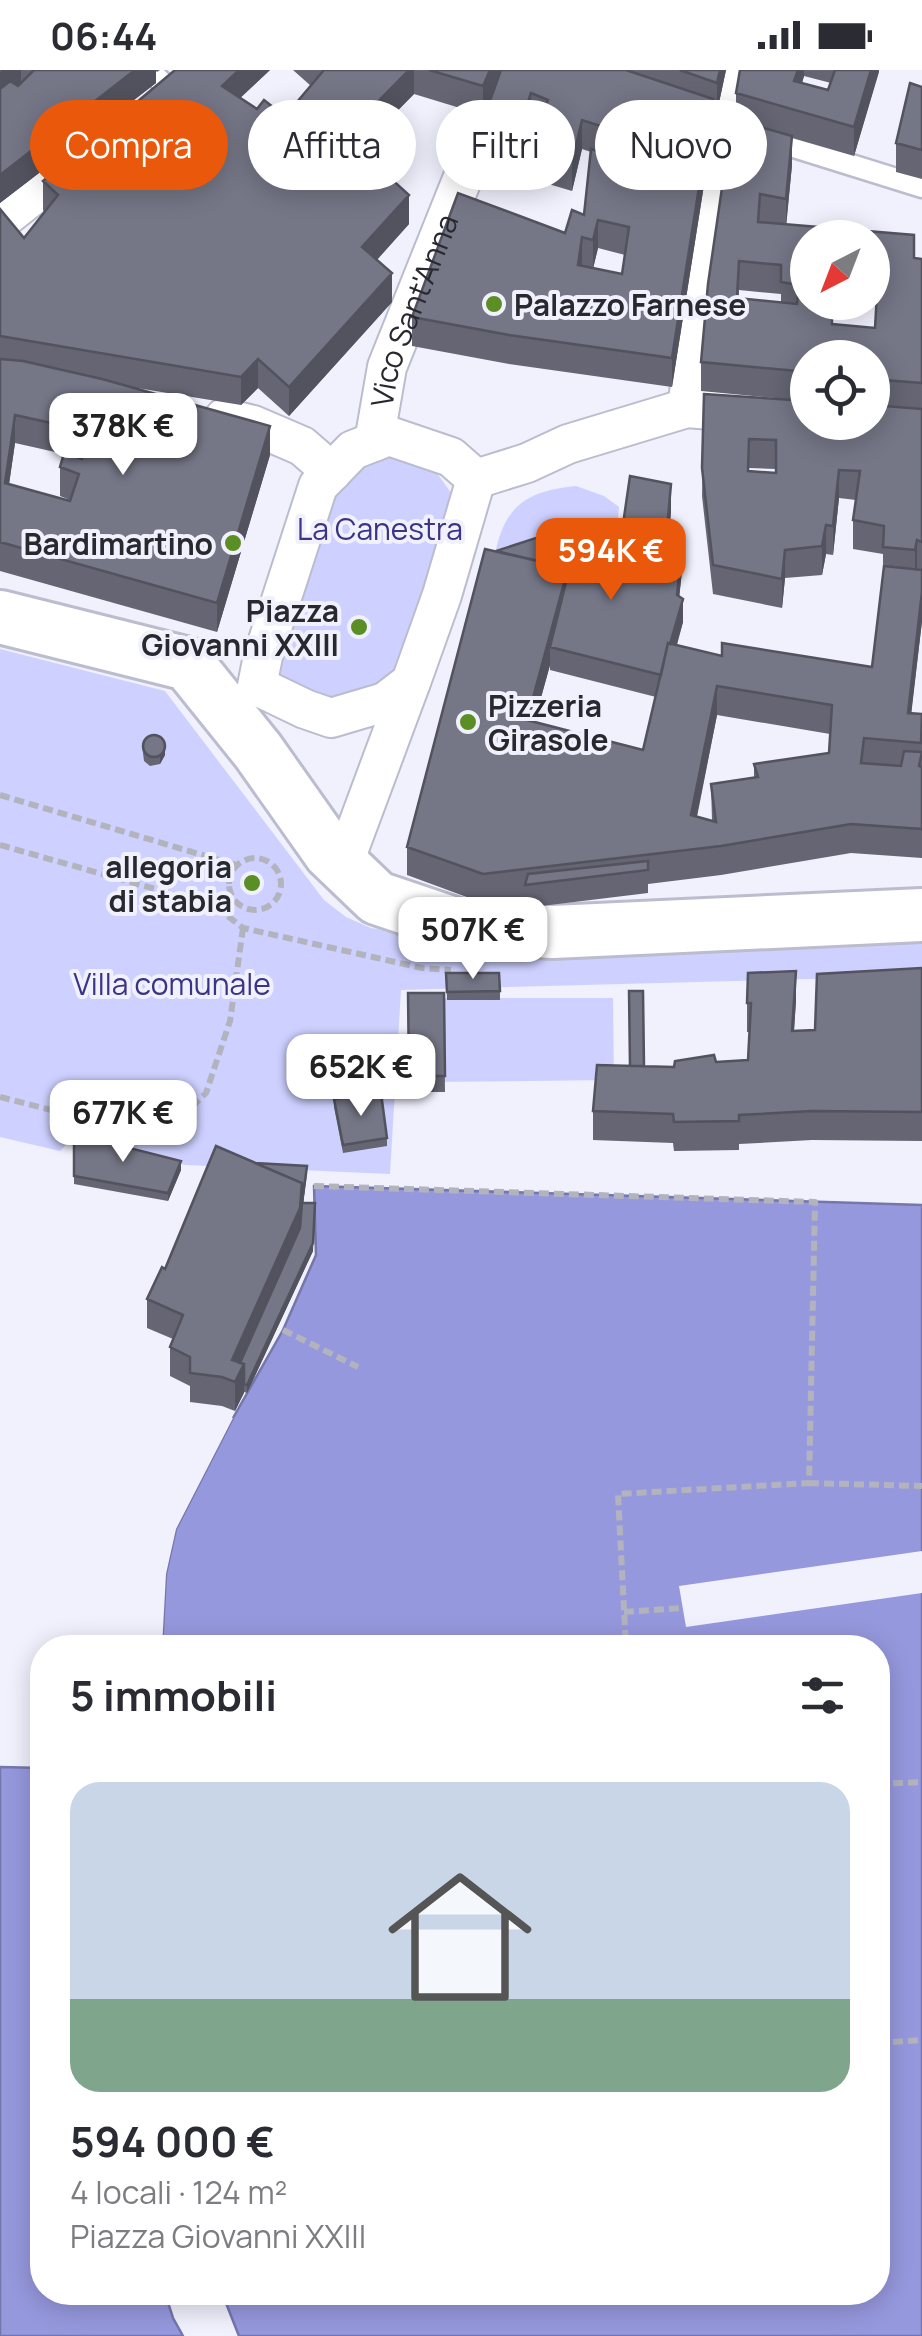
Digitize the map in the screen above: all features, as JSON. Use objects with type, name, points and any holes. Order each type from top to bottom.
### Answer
[{"type":"street","name":"Vico Sant'Anna","points":[[374,442],[387,367],[506,70]]},
{"type":"street","points":[[725,100],[737,70]]},
{"type":"street","points":[[143,100],[164,74]]},
{"type":"street","points":[[0,220],[38,190]]},
{"type":"street","points":[[687,408],[709,190]]},
{"type":"street","points":[[476,479],[527,463],[568,444],[687,408],[790,417]]},
{"type":"street","points":[[188,410],[253,425],[302,446],[332,472]]},
{"type":"street","points":[[476,479],[451,457],[389,436],[353,450],[318,486],[262,656],[240,697],[258,751],[330,853],[360,882],[464,926],[553,932],[922,915]]},
{"type":"street","points":[[360,882],[411,682],[442,596],[476,479]]},
{"type":"street","points":[[0,616],[188,664],[240,697],[331,718],[386,702],[411,682]]},
{"type":"lane","points":[[767,139],[922,186]]},
{"type":"path","points":[[0,795],[236,865],[252,858],[266,860],[278,872],[281,882],[273,903],[257,911],[235,902],[228,885],[236,865]]},
{"type":"path","points":[[0,1097],[162,1138],[206,1093],[230,1021],[244,928]]},
{"type":"path","points":[[314,1186],[816,1202],[809,1484]]},
{"type":"path","points":[[283,1330],[358,1368]]},
{"type":"path","points":[[625,1635],[618,1494],[809,1484],[922,1486]]},
{"type":"path","points":[[624,1612],[683,1608]]},
{"type":"path","points":[[890,1783],[922,1782]]},
{"type":"path","points":[[890,2042],[922,2040]]},
{"type":"green space","name":"La Canestra","points":[[361,455],[412,459],[431,465],[457,501],[395,674],[328,700],[267,672],[327,489]]},
{"type":"green space","points":[[576,486],[604,496],[619,507],[616,541],[605,564],[494,561],[503,528],[519,506],[542,492]]},
{"type":"green space","name":"Villa comunale","points":[[0,649],[165,691],[324,900],[346,917],[371,928],[448,940],[922,925],[922,976],[401,990],[390,1174],[185,1165],[122,1148],[71,1140],[60,1151],[0,1137]]},
{"type":"green space","points":[[435,998],[613,998],[614,1080],[435,1082]]},
{"type":"shaded area","points":[[314,1186],[922,1205],[922,2336],[239,2336],[227,2305],[890,2305],[890,1635],[163,1635],[166,1574],[176,1529],[283,1330],[316,1255]]},
{"type":"shaded area","points":[[0,1767],[30,1768],[30,2305],[169,2305],[183,2336],[0,2336]]},
{"type":"pier","points":[[228,1416],[233,1418],[176,1529],[166,1574],[163,1635],[158,1635],[161,1574],[171,1527]]},
{"type":"pier","points":[[922,1551],[922,1593],[686,1627],[679,1586]]},
{"type":"building","points":[[34,70],[135,70],[96,100],[30,100],[30,152],[0,175],[0,89],[10,81],[18,86]]},
{"type":"building","points":[[175,70],[239,70],[222,86],[248,103],[248,190],[403,190],[409,195],[362,247],[392,273],[289,387],[258,359],[241,377],[0,336],[0,209],[24,238],[58,195],[53,190],[228,190],[228,100],[139,100]]},
{"type":"building","points":[[324,70],[409,70],[380,100],[299,100]]},
{"type":"building","points":[[429,70],[490,70],[483,86]]},
{"type":"building","points":[[501,70],[626,70],[713,99],[595,100],[595,124],[582,120],[575,149],[575,100],[548,100],[531,93],[529,100],[490,100]]},
{"type":"building","points":[[680,70],[720,70],[717,83]]},
{"type":"building","points":[[740,70],[798,70],[794,81],[828,90],[835,70],[871,70],[854,127],[736,93]]},
{"type":"building","points":[[910,83],[922,87],[922,150],[896,143]]},
{"type":"building","points":[[767,129],[792,136],[786,199],[760,194],[758,222],[790,225],[790,284],[781,282],[781,265],[739,261],[737,298],[790,303],[790,320],[832,320],[832,324],[875,328],[875,320],[890,320],[890,233],[914,235],[914,258],[922,259],[922,383],[890,380],[890,340],[790,340],[790,370],[701,362],[722,190],[767,190]]},
{"type":"building","points":[[591,149],[595,150],[595,190],[699,190],[672,358],[412,317],[458,193],[565,233],[572,210],[584,215]],"holes":[[[598,220],[629,227],[622,274],[578,265],[582,237],[593,240]]]},
{"type":"building","points":[[0,359],[102,379],[270,426],[217,603],[0,542]],"holes":[[[15,415],[92,432],[82,459],[64,453],[60,467],[79,474],[70,501],[5,483]]]},
{"type":"building","points":[[704,394],[790,400],[790,440],[890,440],[890,406],[922,409],[922,542],[917,540],[915,550],[883,547],[884,526],[853,520],[860,471],[839,470],[833,526],[826,525],[822,546],[785,550],[782,579],[713,565],[702,468]],"holes":[[[749,439],[776,440],[776,473],[748,471]]]},
{"type":"building","points":[[630,476],[671,484],[667,529],[683,533],[680,559],[620,545]]},
{"type":"building","points":[[539,537],[680,565],[677,595],[683,599],[661,675],[550,647],[568,568],[496,551]]},
{"type":"building","points":[[485,549],[568,568],[527,720],[643,750],[668,643],[722,656],[722,643],[872,667],[884,566],[922,570],[908,713],[922,714],[921,743],[864,738],[861,763],[901,766],[904,751],[922,752],[922,829],[851,824],[721,846],[483,874],[407,847]],"holes":[[[717,686],[832,705],[829,753],[754,764],[758,777],[711,784],[716,822],[691,815]]]},
{"type":"building","points":[[154,735],[162,738],[162,754],[154,757],[146,754],[143,746],[146,738]]},
{"type":"building","points":[[648,861],[648,870],[525,885],[528,874]]},
{"type":"building","points":[[922,968],[922,1112],[812,1111],[739,1115],[739,1121],[674,1122],[673,1114],[593,1111],[597,1065],[674,1067],[675,1061],[714,1055],[716,1062],[748,1060],[748,973],[796,971],[792,1031],[815,1030],[817,974]]},
{"type":"building","points":[[446,973],[499,973],[500,991],[447,992]]},
{"type":"building","points":[[629,991],[643,991],[644,1066],[630,1066]]},
{"type":"building","points":[[408,993],[444,993],[445,1076],[409,1076]]},
{"type":"building","points":[[381,1093],[387,1138],[343,1145],[334,1099]]},
{"type":"building","points":[[74,1134],[181,1161],[168,1193],[74,1176]]},
{"type":"building","points":[[216,1146],[302,1183],[300,1208],[232,1360],[244,1364],[235,1382],[190,1373],[190,1357],[170,1347],[183,1315],[147,1299],[162,1267],[165,1269]]},
{"type":"building","points":[[255,1163],[307,1166],[302,1203],[302,1183]]},
{"type":"building","points":[[302,1203],[315,1203],[313,1243],[247,1385],[244,1364],[240,1363],[300,1228]]},
{"type":"place","name":"Palazzo Farnese","points":[[494,304]]},
{"type":"place","name":"Bardimartino","points":[[233,543]]},
{"type":"place","name":"Piazza Giovanni XXIII","points":[[359,627]]},
{"type":"place","name":"Pizzeria Girasole","points":[[468,722]]},
{"type":"place","name":"allegoria di stabia","points":[[252,883]]}]
